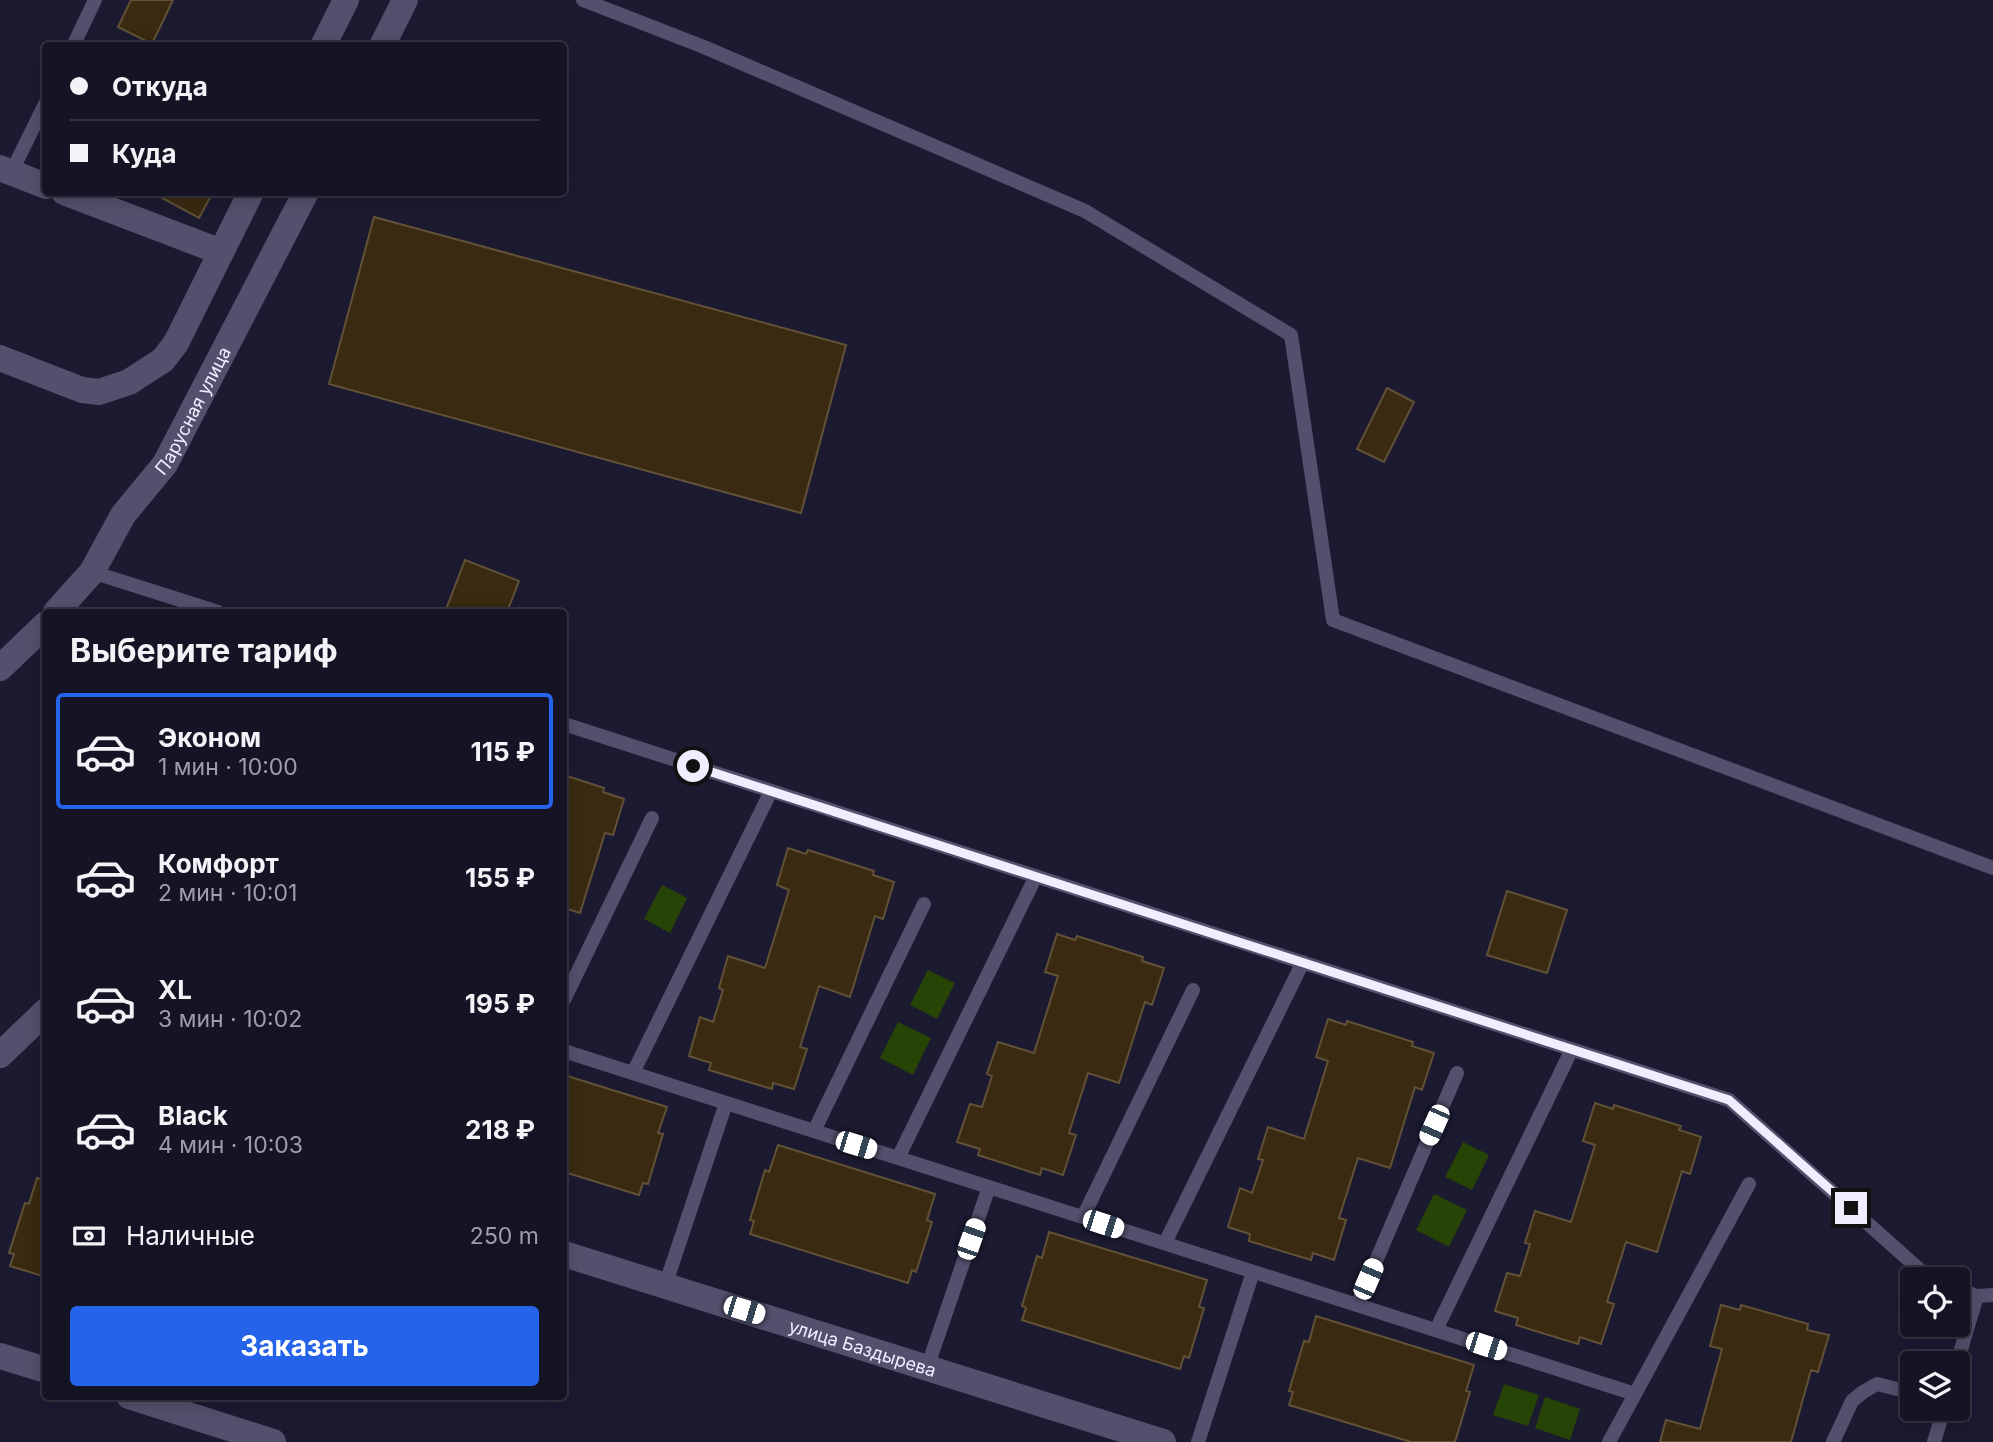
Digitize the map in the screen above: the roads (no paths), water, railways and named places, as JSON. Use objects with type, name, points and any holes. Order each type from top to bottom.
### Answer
[{"type":"street","points":[[325,42],[346,0]]},
{"type":"street","points":[[384,42],[405,0]]},
{"type":"street","points":[[6,170],[42,184]]},
{"type":"street","points":[[74,196],[221,252]]},
{"type":"street","points":[[0,358],[82,390],[100,392],[129,382],[163,360],[176,343],[249,196]]},
{"type":"street","name":"Парусная улица","points":[[59,609],[92,572],[123,515],[165,464],[304,196]]},
{"type":"street","points":[[0,668],[42,628]]},
{"type":"street","points":[[0,1055],[42,1015]]},
{"type":"street","name":"улица Баздырева","points":[[567,1255],[1163,1442]]},
{"type":"street","points":[[0,1356],[42,1369]]},
{"type":"street","points":[[139,1400],[218,1432],[273,1442]]},
{"type":"lane","points":[[75,42],[95,0]]},
{"type":"lane","points":[[583,0],[704,47],[1085,211],[1291,335],[1333,620],[1993,868]]},
{"type":"lane","points":[[6,170],[42,109]]},
{"type":"lane","points":[[92,572],[209,609]]},
{"type":"lane","points":[[567,725],[1729,1100],[1917,1267]]},
{"type":"lane","points":[[633,1073],[771,791]]},
{"type":"lane","points":[[567,994],[652,818]]},
{"type":"lane","points":[[898,1158],[1036,876]]},
{"type":"lane","points":[[814,1131],[924,904]]},
{"type":"lane","points":[[1165,1244],[1303,962]]},
{"type":"lane","points":[[1083,1217],[1193,990]]},
{"type":"lane","points":[[1436,1330],[1572,1049]]},
{"type":"lane","points":[[567,1052],[1635,1394]]},
{"type":"lane","points":[[1357,1305],[1457,1073]]},
{"type":"lane","points":[[665,1286],[726,1103]]},
{"type":"lane","points":[[1609,1442],[1749,1184]]},
{"type":"lane","points":[[928,1368],[989,1187]]},
{"type":"lane","points":[[1198,1442],[1254,1272]]},
{"type":"lane","points":[[1970,1293],[1993,1295]]},
{"type":"lane","points":[[1961,1351],[1977,1296]]},
{"type":"lane","points":[[1833,1442],[1852,1401],[1863,1392],[1877,1384],[1900,1390]]},
{"type":"lane","points":[[1934,1442],[1940,1421]]}]
